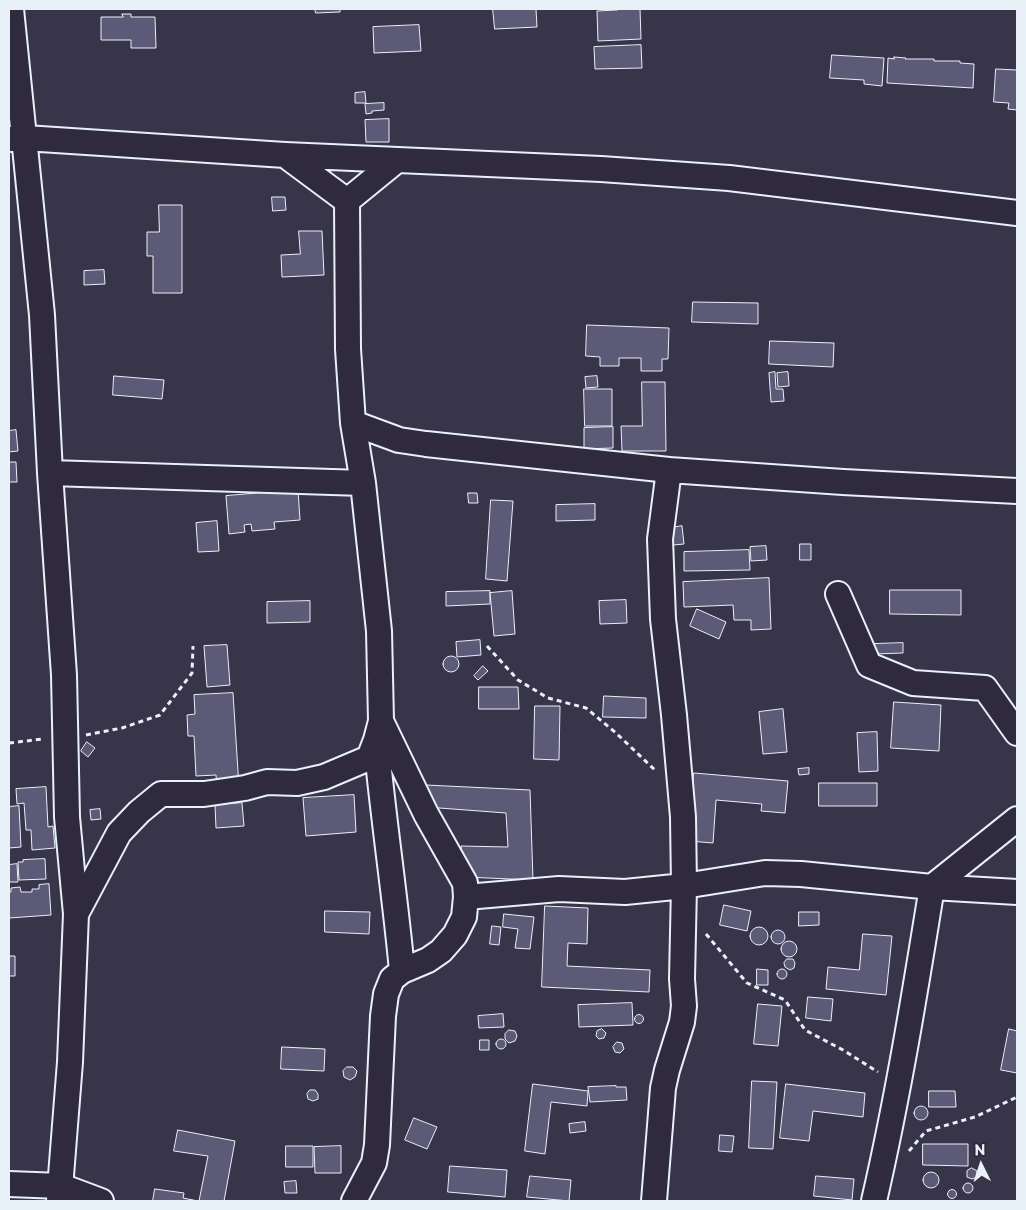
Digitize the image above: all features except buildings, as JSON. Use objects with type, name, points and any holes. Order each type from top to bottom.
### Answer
[{"type":"street","points":[[11,9],[17,138],[42,315],[50,473],[64,675],[67,817],[76,914],[74,1004],[60,1194]]},
{"type":"street","points":[[17,138],[284,155],[601,169],[729,178],[1017,213]]},
{"type":"street","points":[[284,155],[346,201]]},
{"type":"street","points":[[346,201],[396,161]]},
{"type":"street","points":[[346,201],[348,349],[353,423],[363,483],[380,632],[379,731],[386,844],[396,908],[402,971]]},
{"type":"street","points":[[353,423],[399,440],[669,470],[1017,491]]},
{"type":"street","points":[[654,1201],[663,1088],[682,1022],[684,1006],[682,979],[683,817],[663,619],[660,539],[669,470]]},
{"type":"street","points":[[50,473],[363,483]]},
{"type":"street","points":[[838,594],[869,665],[913,683],[985,688],[1017,734]]},
{"type":"street","points":[[354,1201],[374,1163],[377,1145],[382,1016],[386,994],[392,979],[402,971],[428,960],[441,951],[454,935],[464,917],[466,897],[465,882],[379,731]]},
{"type":"street","points":[[76,914],[119,833],[139,812],[161,794],[204,794],[245,788],[267,782],[297,783],[324,777],[369,758],[379,731]]},
{"type":"street","points":[[874,1201],[898,1084],[932,886],[1017,819]]},
{"type":"street","points":[[466,897],[559,888],[625,892],[684,886],[765,873],[801,874],[1017,892]]},
{"type":"street","points":[[9,1184],[101,1201]]},
{"type":"path","points":[[9,742],[66,738],[122,728],[160,715],[192,673],[193,646]]},
{"type":"path","points":[[487,646],[518,680],[548,698],[586,708],[616,733],[652,768],[680,790]]},
{"type":"path","points":[[683,930],[705,932],[747,984],[785,1000],[806,1030],[898,1084]]},
{"type":"path","points":[[903,1158],[926,1131],[975,1117],[1017,1098]]}]
